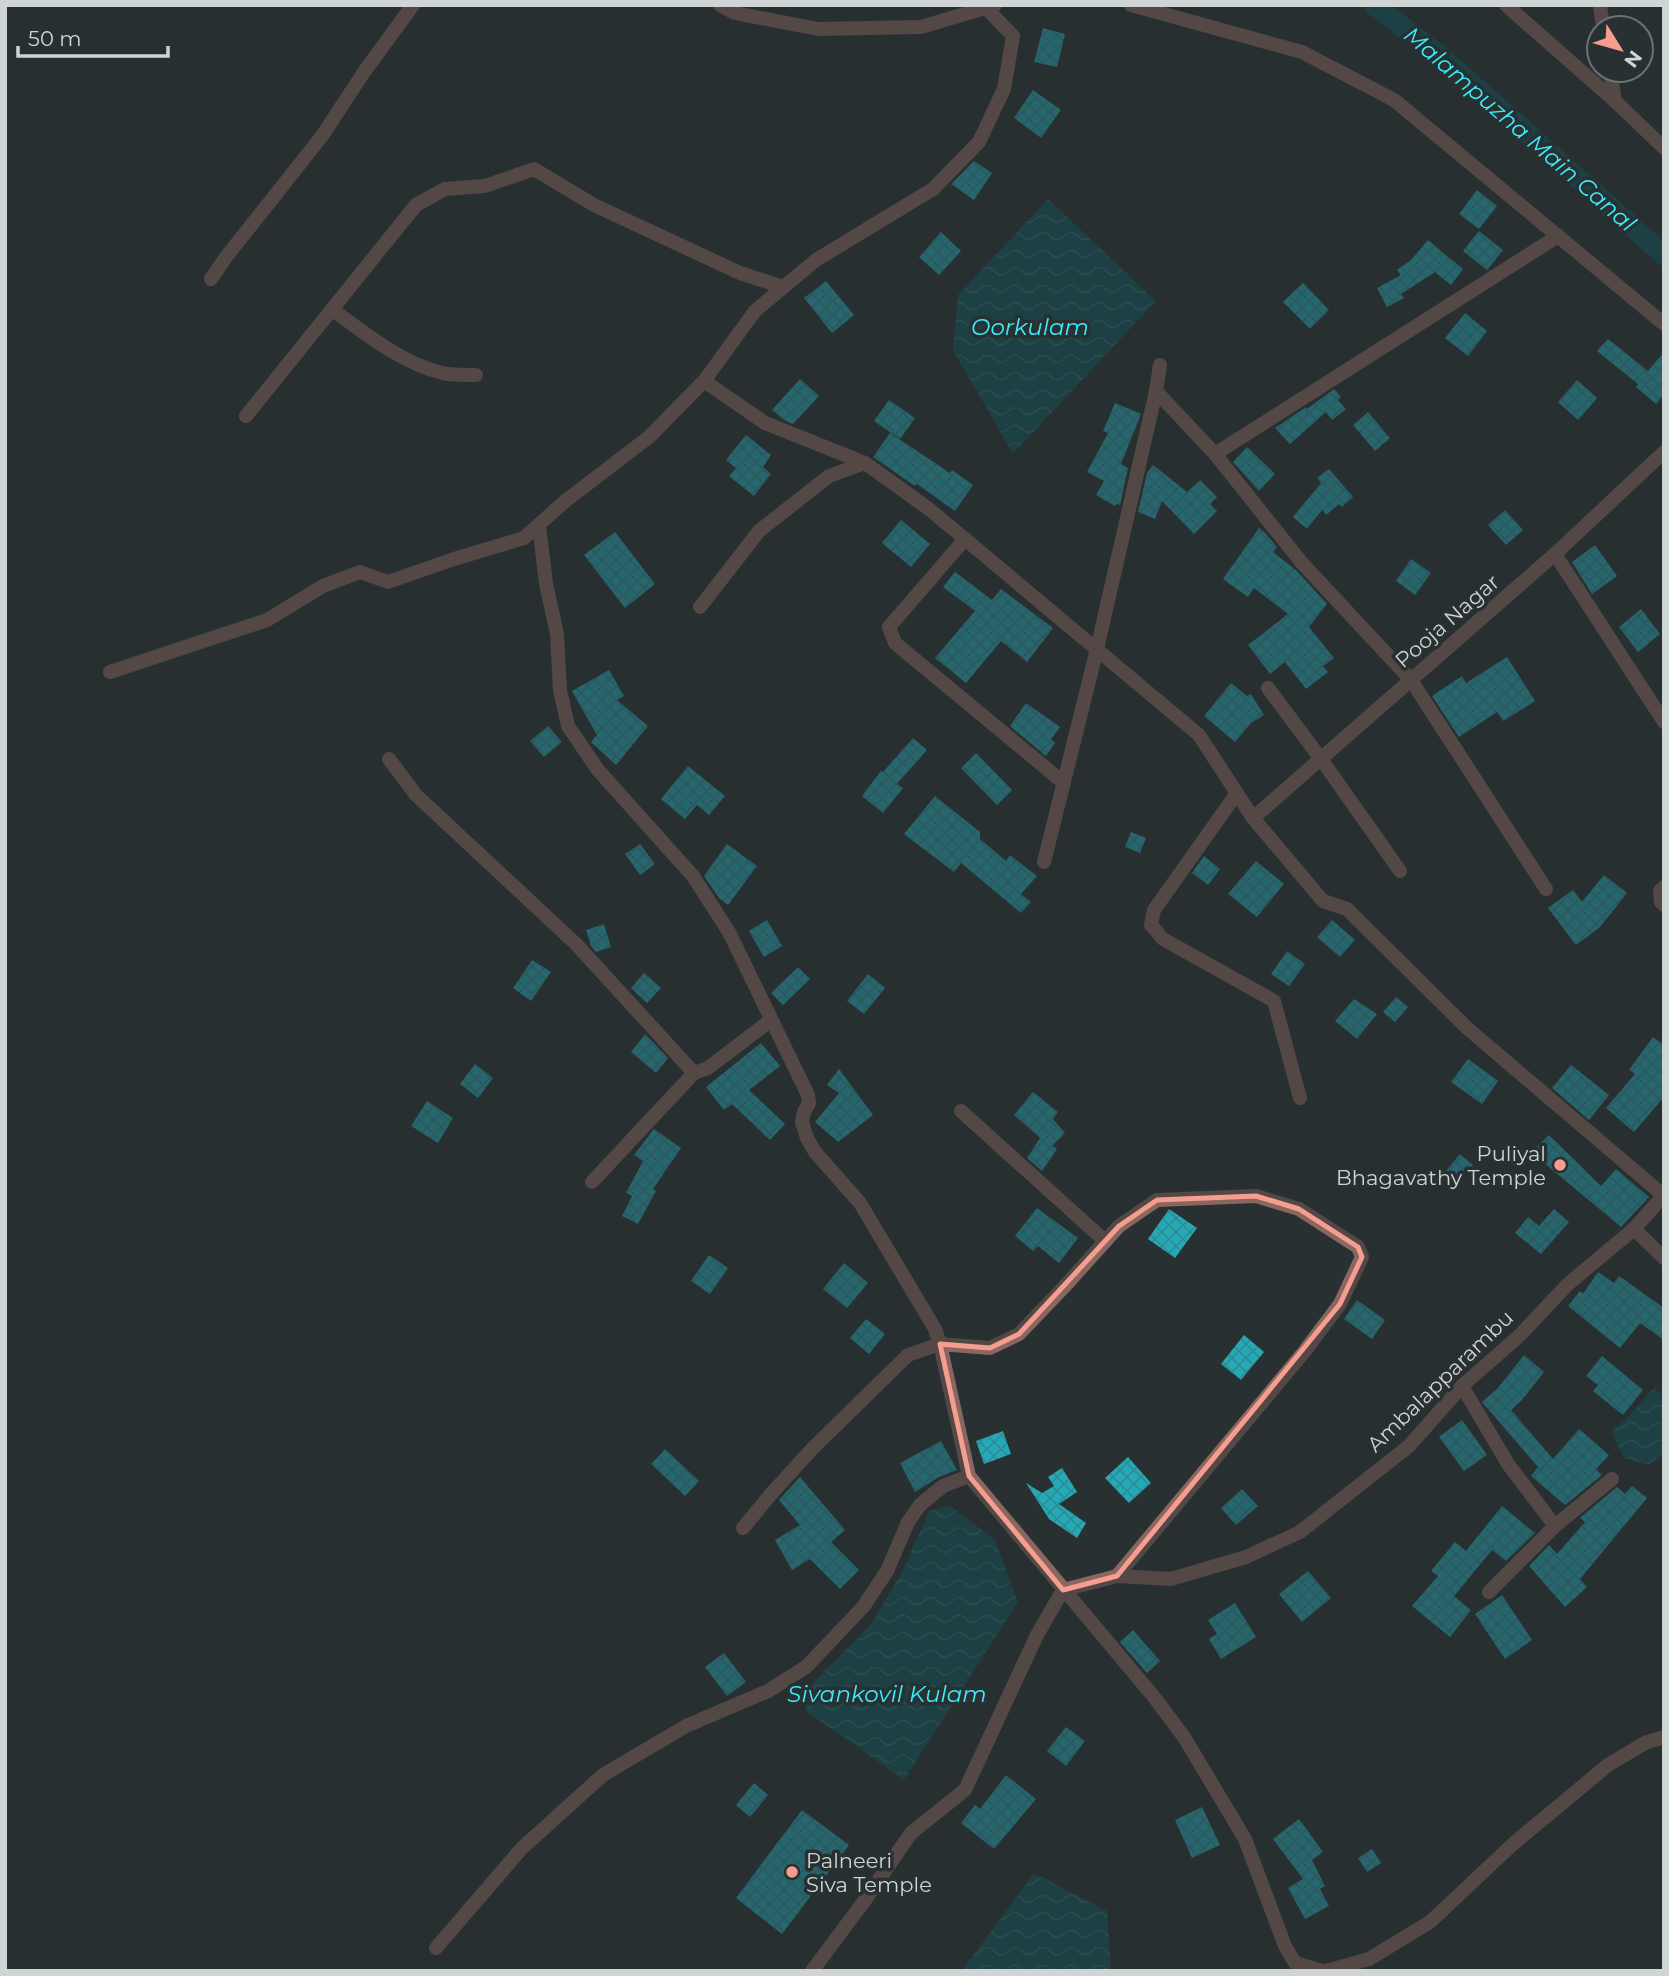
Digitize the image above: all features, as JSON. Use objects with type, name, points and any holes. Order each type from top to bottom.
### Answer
[{"type":"street","points":[[211,279],[322,136],[413,5]]},
{"type":"street","points":[[110,672],[267,620],[323,586],[360,572],[388,582],[524,538],[564,502],[649,438],[704,382],[755,311],[783,287],[816,260],[933,189],[979,142],[1004,89],[1013,36],[991,7],[921,27],[818,29],[735,13],[720,5]]},
{"type":"street","points":[[1131,5],[1302,52],[1394,100],[1664,324]]},
{"type":"street","points":[[1506,5],[1664,148]]},
{"type":"street","points":[[1612,84],[1615,101]]},
{"type":"street","points":[[246,416],[416,205],[445,189],[485,186],[534,169],[594,205],[740,273],[783,287]]},
{"type":"street","points":[[1215,454],[1558,236]]},
{"type":"street","points":[[332,309],[375,342],[416,363],[448,374],[476,375]]},
{"type":"street","points":[[1044,862],[1097,649],[1160,365]]},
{"type":"street","points":[[704,382],[765,423],[865,463],[929,509],[1199,735],[1253,818],[1323,901],[1347,909],[1467,1028],[1664,1195]]},
{"type":"street","points":[[1156,391],[1215,454],[1302,563],[1411,680],[1546,889]]},
{"type":"street","name":"Pooja Nagar","points":[[1253,818],[1555,554],[1664,452]]},
{"type":"street","points":[[700,607],[759,531],[829,477],[865,463]]},
{"type":"street","points":[[539,525],[546,584],[557,634],[560,690],[568,726],[598,770],[693,876],[729,932],[808,1095],[809,1103],[802,1122],[807,1138],[815,1152],[860,1203],[935,1329],[969,1476],[1184,1737],[1245,1839],[1291,1967],[1324,1971],[1369,1959],[1430,1922],[1513,1844],[1608,1765],[1646,1743],[1664,1737]]},
{"type":"street","points":[[965,539],[889,627],[895,643],[1064,783]]},
{"type":"street","points":[[1555,554],[1664,722]]},
{"type":"street","points":[[1268,688],[1400,871]]},
{"type":"street","points":[[389,759],[416,795],[576,944],[694,1073]]},
{"type":"street","points":[[1237,793],[1154,910],[1151,925],[1163,939],[1274,1001],[1300,1098]]},
{"type":"street","points":[[1664,887],[1660,891],[1664,905]]},
{"type":"street","points":[[592,1182],[694,1073],[708,1068],[771,1020]]},
{"type":"street","points":[[961,1111],[1105,1241]]},
{"type":"street","name":"Ambalapparambu","points":[[1063,1590],[1117,1576],[1171,1579],[1246,1557],[1300,1532],[1409,1446],[1462,1386],[1520,1335],[1568,1284],[1634,1230],[1664,1195]]},
{"type":"street","points":[[743,1528],[813,1448],[908,1355],[940,1344],[989,1348],[1019,1334],[1119,1226],[1157,1200],[1256,1196],[1299,1209],[1358,1247],[1362,1257],[1340,1304],[1304,1352],[1117,1576]]},
{"type":"street","points":[[1634,1230],[1664,1258]]},
{"type":"street","points":[[1462,1386],[1508,1464],[1555,1526]]},
{"type":"street","points":[[436,1948],[522,1848],[603,1775],[686,1726],[768,1691],[806,1667],[863,1607],[887,1571],[908,1522],[920,1505],[943,1486],[969,1476]]},
{"type":"street","points":[[1489,1592],[1555,1526],[1612,1479]]},
{"type":"street","points":[[811,1971],[911,1833],[965,1790],[1037,1635],[1063,1590]]},
{"type":"highlighted area","points":[[1256,1196],[1299,1209],[1358,1247],[1362,1257],[1340,1304],[1117,1576],[1063,1590],[969,1476],[940,1344],[990,1348],[1019,1334],[1119,1226],[1157,1200]]},
{"type":"water","name":"Oorkulam","points":[[1048,199],[1156,301],[1013,454],[953,350],[958,295]]},
{"type":"water","points":[[1654,1388],[1664,1396],[1664,1453],[1649,1465],[1624,1458],[1611,1432]]},
{"type":"water","name":"Sivankovil Kulam","points":[[950,1506],[995,1540],[1018,1602],[904,1780],[806,1711],[804,1698],[816,1680],[871,1624],[902,1572],[929,1511]]},
{"type":"water","points":[[1034,1873],[1107,1911],[1111,1971],[965,1971],[966,1965]]},
{"type":"building","points":[[1043,28],[1065,34],[1057,67],[1034,62]]},
{"type":"building","points":[[1033,90],[1061,110],[1041,138],[1014,118]]},
{"type":"building","points":[[974,161],[992,173],[974,200],[951,184]]},
{"type":"building","points":[[1477,190],[1497,206],[1479,229],[1459,214]]},
{"type":"building","points":[[1479,231],[1503,250],[1487,270],[1463,251]]},
{"type":"building","points":[[941,232],[961,251],[939,275],[919,257]]},
{"type":"building","points":[[1428,240],[1463,269],[1451,285],[1435,272],[1401,294],[1404,298],[1387,307],[1377,288],[1401,275],[1397,270],[1411,260]]},
{"type":"building","points":[[826,281],[854,315],[832,333],[804,298]]},
{"type":"building","points":[[1303,283],[1329,310],[1310,329],[1283,302]]},
{"type":"building","points":[[1465,313],[1487,331],[1468,356],[1445,338]]},
{"type":"building","points":[[1608,339],[1648,371],[1664,352],[1664,395],[1656,404],[1636,387],[1638,384],[1597,351]]},
{"type":"building","points":[[800,379],[819,396],[793,424],[772,410]]},
{"type":"building","points":[[1577,380],[1597,398],[1578,420],[1558,402]]},
{"type":"building","points":[[1334,389],[1341,397],[1338,400],[1346,409],[1332,420],[1326,412],[1290,444],[1275,428],[1306,407],[1307,409]]},
{"type":"building","points":[[889,400],[915,418],[900,439],[874,421]]},
{"type":"building","points":[[1115,403],[1141,414],[1121,464],[1128,468],[1120,505],[1115,506],[1096,495],[1104,481],[1087,472],[1108,433],[1103,431]]},
{"type":"building","points":[[1368,412],[1390,438],[1375,451],[1353,425]]},
{"type":"building","points":[[890,433],[973,485],[955,511],[873,457]]},
{"type":"building","points":[[746,435],[771,455],[763,467],[771,474],[754,496],[729,476],[736,468],[726,460]]},
{"type":"building","points":[[1247,447],[1275,474],[1259,491],[1233,462]]},
{"type":"building","points":[[1153,465],[1187,492],[1200,480],[1217,497],[1210,504],[1217,511],[1194,534],[1162,501],[1155,519],[1138,512],[1147,473]]},
{"type":"building","points":[[1329,469],[1353,497],[1342,507],[1339,504],[1326,515],[1322,510],[1307,529],[1293,517],[1321,483],[1317,478]]},
{"type":"building","points":[[1505,510],[1523,530],[1506,545],[1488,525]]},
{"type":"building","points":[[901,520],[930,544],[911,567],[882,543]]},
{"type":"building","points":[[1259,528],[1277,547],[1273,552],[1297,571],[1327,604],[1309,627],[1334,658],[1323,666],[1328,672],[1306,689],[1285,662],[1270,674],[1248,645],[1288,614],[1254,588],[1248,597],[1223,579]]},
{"type":"building","points":[[615,532],[655,584],[625,608],[584,555]]},
{"type":"building","points":[[1595,545],[1617,576],[1592,594],[1572,562]]},
{"type":"building","points":[[1411,559],[1431,573],[1415,595],[1396,581]]},
{"type":"building","points":[[955,572],[992,600],[1001,589],[1053,628],[1027,662],[1001,641],[966,683],[935,658],[975,611],[943,587]]},
{"type":"building","points":[[1641,609],[1660,634],[1638,652],[1619,627]]},
{"type":"building","points":[[1507,657],[1535,701],[1503,721],[1497,712],[1459,737],[1432,696],[1462,676],[1466,683]]},
{"type":"building","points":[[609,670],[624,696],[617,700],[648,726],[616,765],[591,742],[597,735],[572,691]]},
{"type":"building","points":[[1231,683],[1247,696],[1251,694],[1264,715],[1251,723],[1235,742],[1204,716]]},
{"type":"building","points":[[1026,703],[1060,727],[1051,739],[1055,743],[1046,756],[1010,726]]},
{"type":"building","points":[[548,726],[562,742],[544,757],[530,741]]},
{"type":"building","points":[[913,738],[927,750],[897,784],[903,788],[883,813],[862,796],[881,771],[883,772]]},
{"type":"building","points":[[976,753],[1012,790],[997,805],[961,768]]},
{"type":"building","points":[[688,766],[725,796],[709,815],[697,805],[685,819],[661,799]]},
{"type":"building","points":[[935,796],[980,832],[980,839],[1006,861],[1010,855],[1037,876],[1021,894],[1031,902],[1021,913],[961,863],[954,872],[904,834]]},
{"type":"building","points":[[1131,832],[1146,838],[1140,853],[1125,847]]},
{"type":"building","points":[[640,844],[655,864],[640,875],[625,854]]},
{"type":"building","points":[[727,844],[757,866],[728,905],[719,898],[704,876]]},
{"type":"building","points":[[1204,856],[1220,869],[1208,885],[1192,873]]},
{"type":"building","points":[[1256,861],[1284,884],[1257,917],[1228,894]]},
{"type":"building","points":[[1604,875],[1627,893],[1600,927],[1576,945],[1548,908],[1573,890],[1582,902]]},
{"type":"building","points":[[767,920],[782,946],[764,957],[749,931]]},
{"type":"building","points":[[1332,920],[1355,940],[1340,957],[1317,937]]},
{"type":"building","points":[[604,924],[611,947],[596,952],[586,930]]},
{"type":"building","points":[[1287,951],[1305,964],[1289,986],[1271,974]]},
{"type":"building","points":[[532,960],[551,972],[531,1001],[513,988]]},
{"type":"building","points":[[798,967],[810,979],[783,1005],[771,993]]},
{"type":"building","points":[[644,973],[661,988],[647,1003],[631,988]]},
{"type":"building","points":[[868,974],[885,988],[864,1014],[847,1001]]},
{"type":"building","points":[[1396,997],[1408,1007],[1395,1022],[1383,1012]]},
{"type":"building","points":[[1354,999],[1377,1014],[1357,1039],[1335,1021]]},
{"type":"building","points":[[645,1034],[668,1058],[656,1073],[631,1052]]},
{"type":"building","points":[[1653,1037],[1664,1045],[1664,1097],[1634,1132],[1606,1108],[1635,1074],[1629,1070]]},
{"type":"building","points":[[761,1043],[780,1066],[749,1090],[785,1124],[770,1140],[732,1104],[724,1110],[706,1087]]},
{"type":"building","points":[[1468,1059],[1498,1081],[1482,1104],[1451,1082]]},
{"type":"building","points":[[475,1064],[493,1078],[478,1098],[460,1084]]},
{"type":"building","points":[[1571,1065],[1609,1095],[1589,1120],[1552,1088]]},
{"type":"building","points":[[839,1069],[873,1115],[838,1142],[815,1122],[839,1093],[827,1085]]},
{"type":"building","points":[[1033,1092],[1058,1112],[1053,1119],[1065,1133],[1052,1146],[1057,1149],[1042,1171],[1027,1158],[1040,1138],[1014,1115]]},
{"type":"building","points":[[427,1101],[453,1118],[438,1143],[411,1126]]},
{"type":"building","points":[[654,1129],[681,1148],[653,1189],[656,1191],[638,1224],[622,1216],[632,1196],[626,1193],[643,1161],[634,1155]]},
{"type":"building","points":[[1549,1135],[1601,1186],[1616,1169],[1649,1197],[1621,1227],[1531,1152]]},
{"type":"building","points":[[1460,1154],[1473,1165],[1458,1183],[1445,1172]]},
{"type":"building","points":[[1037,1208],[1078,1238],[1059,1263],[1038,1246],[1033,1251],[1015,1236]]},
{"type":"building","points":[[1169,1209],[1197,1228],[1175,1258],[1148,1239]]},
{"type":"building","points":[[1554,1209],[1569,1222],[1541,1254],[1515,1233],[1528,1217],[1539,1226]]},
{"type":"building","points":[[709,1255],[728,1268],[710,1294],[691,1281]]},
{"type":"building","points":[[844,1263],[868,1283],[847,1308],[823,1289]]},
{"type":"building","points":[[1598,1272],[1614,1283],[1619,1276],[1664,1308],[1664,1340],[1640,1323],[1620,1348],[1568,1306],[1580,1291],[1583,1294]]},
{"type":"building","points":[[1357,1300],[1385,1320],[1372,1339],[1344,1319]]},
{"type":"building","points":[[866,1319],[885,1334],[869,1354],[850,1338]]},
{"type":"building","points":[[1244,1335],[1264,1352],[1241,1380],[1221,1364]]},
{"type":"building","points":[[1524,1355],[1544,1372],[1511,1410],[1553,1459],[1579,1429],[1609,1455],[1596,1469],[1602,1475],[1565,1505],[1531,1476],[1538,1467],[1482,1402],[1497,1389]]},
{"type":"building","points":[[1602,1356],[1643,1390],[1623,1415],[1593,1391],[1598,1385],[1586,1376]]},
{"type":"building","points":[[1462,1420],[1487,1455],[1464,1471],[1439,1437]]},
{"type":"building","points":[[1003,1431],[1011,1454],[984,1464],[976,1441]]},
{"type":"building","points":[[941,1441],[957,1470],[939,1477],[915,1492],[900,1463]]},
{"type":"building","points":[[665,1449],[699,1481],[685,1496],[651,1464]]},
{"type":"building","points":[[1128,1457],[1151,1483],[1129,1503],[1105,1478]]},
{"type":"building","points":[[1062,1468],[1077,1492],[1059,1504],[1086,1523],[1077,1538],[1049,1519],[1026,1483],[1042,1493],[1054,1486],[1048,1477]]},
{"type":"building","points":[[800,1477],[845,1530],[831,1542],[859,1570],[840,1589],[810,1559],[792,1570],[775,1540],[800,1525],[779,1500]]},
{"type":"building","points":[[1632,1486],[1647,1498],[1580,1579],[1587,1587],[1565,1607],[1529,1566],[1549,1545],[1557,1554],[1585,1522],[1580,1518],[1617,1487],[1625,1494]]},
{"type":"building","points":[[1242,1489],[1258,1506],[1236,1525],[1221,1508]]},
{"type":"building","points":[[1502,1506],[1535,1533],[1506,1561],[1492,1550],[1454,1596],[1471,1610],[1450,1637],[1412,1606],[1438,1576],[1431,1571],[1455,1542],[1466,1551]]},
{"type":"building","points":[[1308,1571],[1331,1598],[1302,1622],[1279,1594]]},
{"type":"building","points":[[1502,1595],[1532,1640],[1505,1659],[1475,1614]]},
{"type":"building","points":[[1235,1603],[1256,1637],[1221,1659],[1209,1639],[1217,1634],[1208,1620]]},
{"type":"building","points":[[1133,1630],[1160,1661],[1147,1673],[1120,1642]]},
{"type":"building","points":[[724,1653],[746,1682],[727,1696],[705,1667]]},
{"type":"building","points":[[1066,1727],[1085,1741],[1066,1766],[1047,1751]]},
{"type":"building","points":[[1006,1775],[1036,1799],[994,1849],[961,1823],[975,1805],[980,1809]]},
{"type":"building","points":[[754,1783],[768,1795],[750,1817],[736,1805]]},
{"type":"building","points":[[1202,1807],[1220,1845],[1192,1858],[1175,1820]]},
{"type":"building","name":"Palneeri Siva Temple","points":[[802,1810],[849,1845],[782,1934],[736,1898]]},
{"type":"building","points":[[1299,1819],[1323,1852],[1312,1860],[1325,1886],[1320,1889],[1329,1906],[1305,1919],[1288,1888],[1303,1879],[1273,1839]]},
{"type":"building","points":[[1372,1849],[1381,1863],[1367,1872],[1358,1858]]},
{"type":"waterway","name":"Malampuzha Main Canal","points":[[1374,5],[1439,55],[1664,255]]},
{"type":"place","name":"Puliyal Bhagavathy Temple","points":[[1560,1165]]},
{"type":"place","name":"Palneeri Siva Temple","points":[[792,1872]]}]
